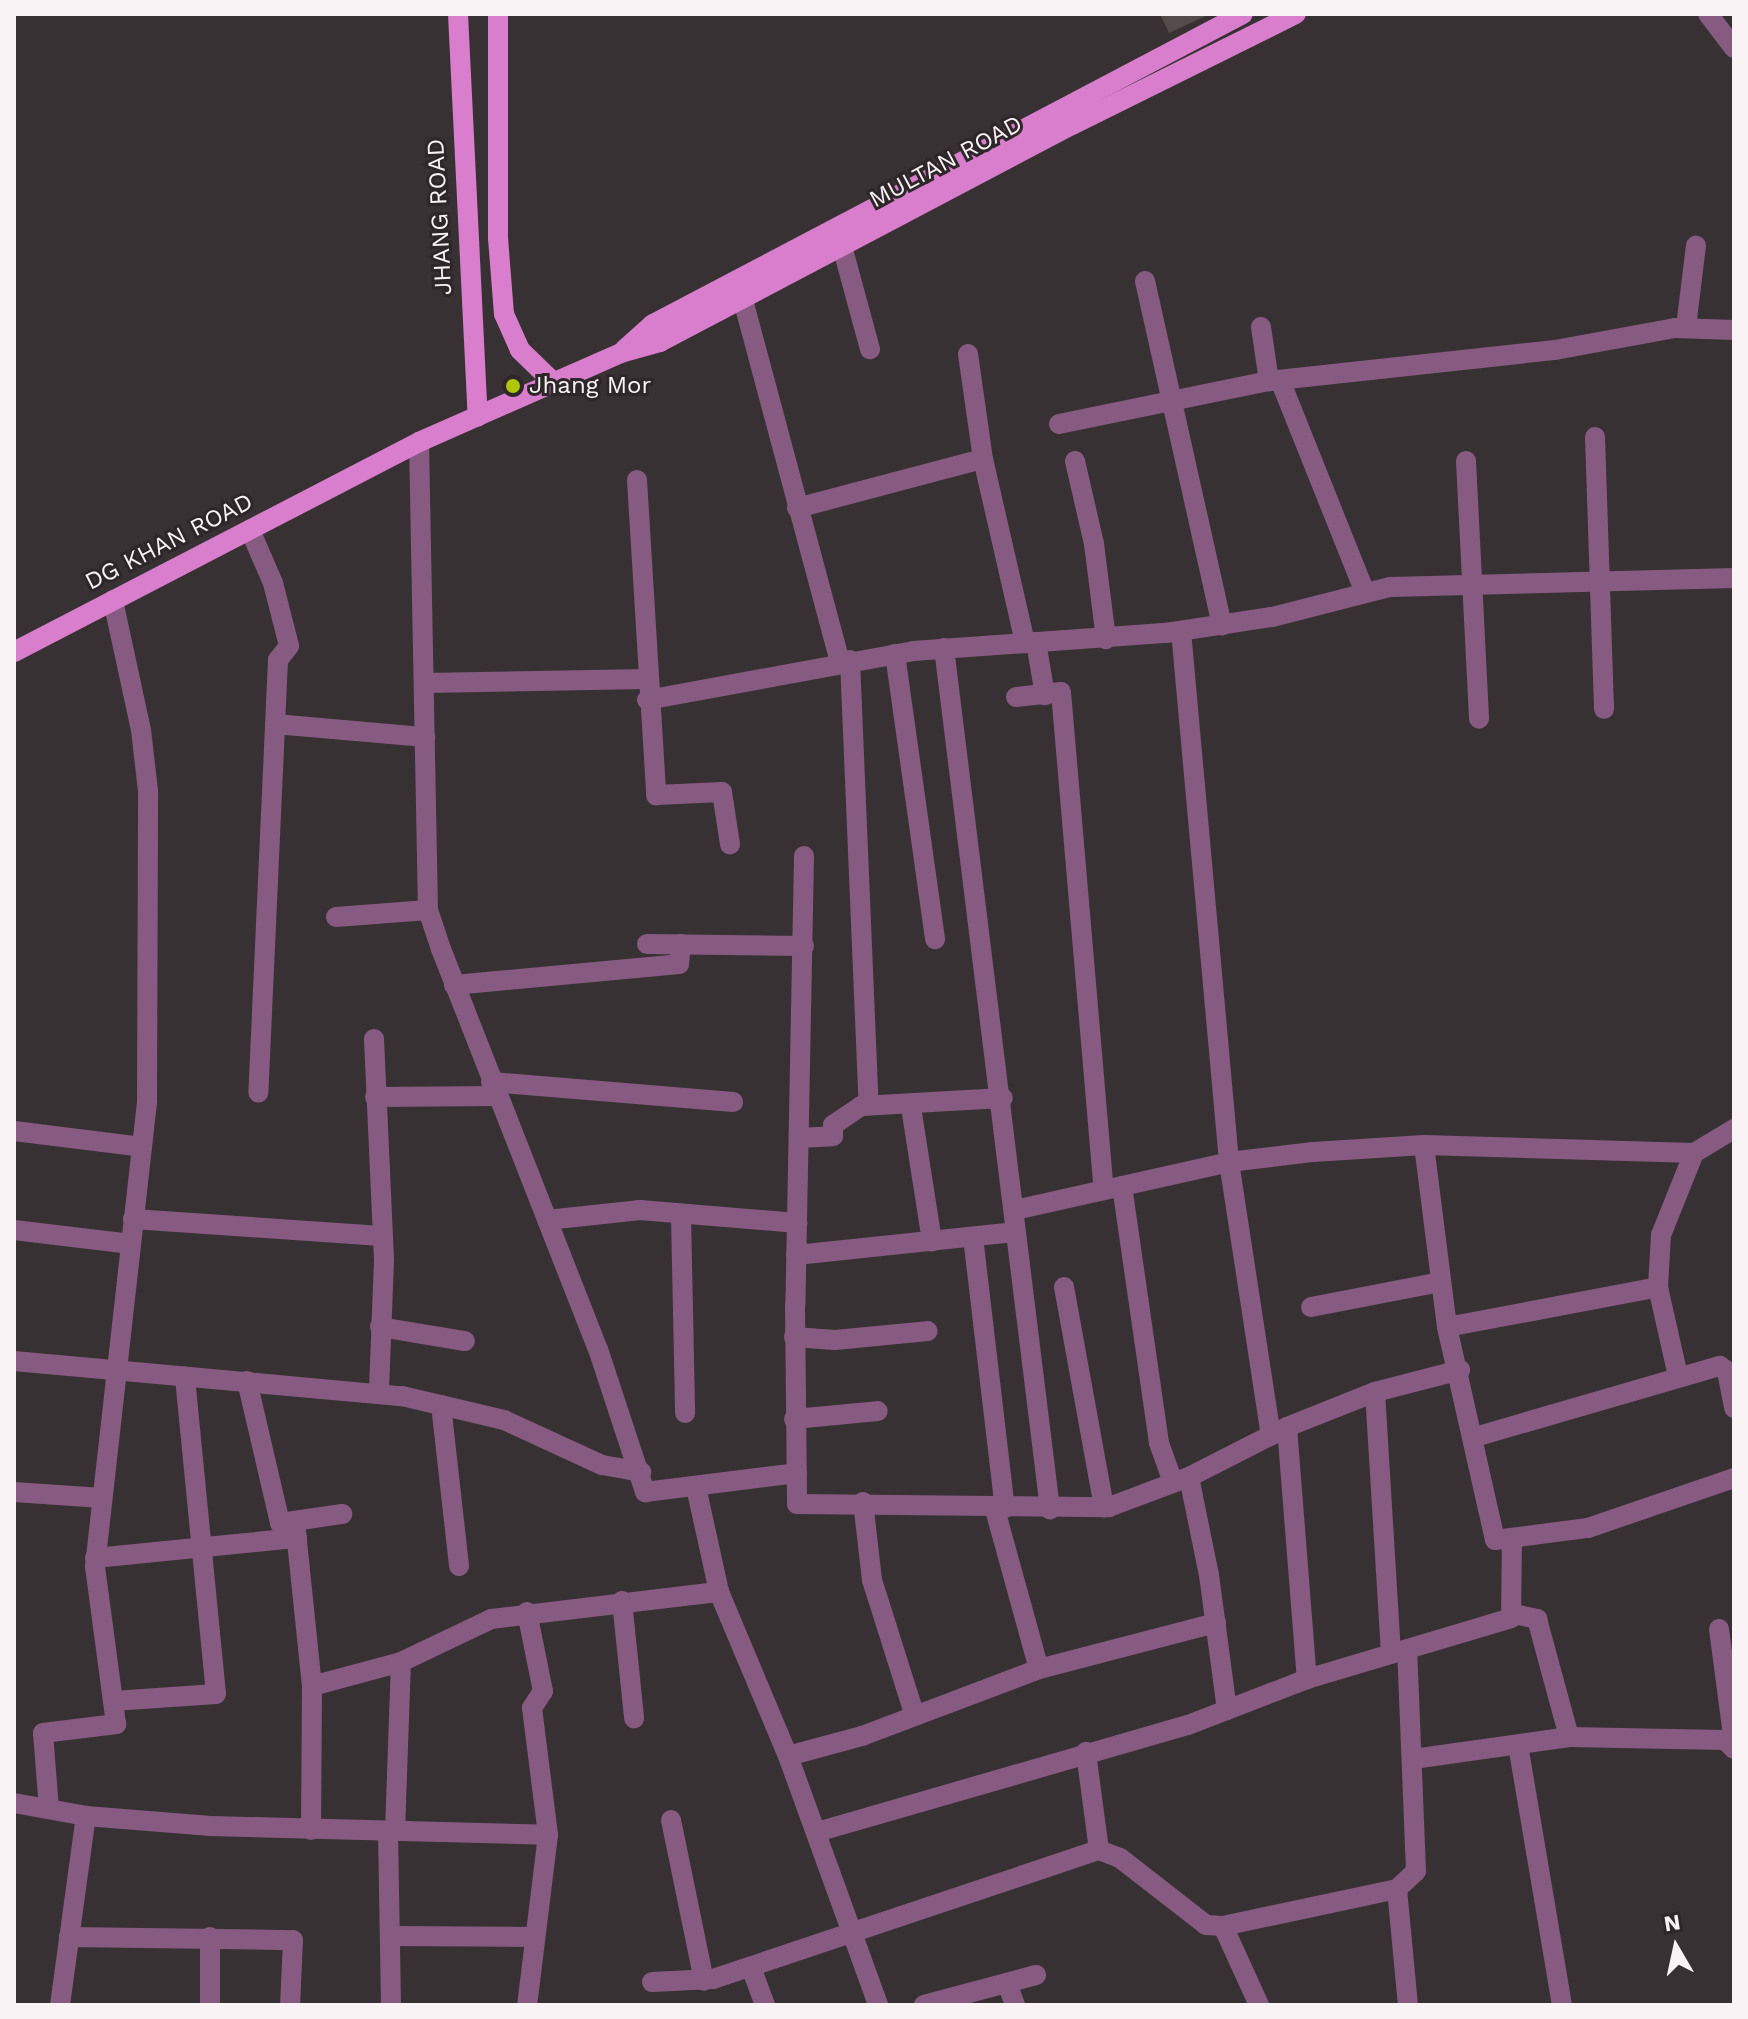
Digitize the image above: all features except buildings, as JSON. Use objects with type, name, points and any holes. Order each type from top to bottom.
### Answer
[{"type":"main road","name":"JHANG ROAD","points":[[458,14],[478,417]]},
{"type":"main road","points":[[498,14],[498,238],[504,314],[520,350],[553,382]]},
{"type":"main road","name":"MULTAN ROAD","points":[[621,353],[653,324],[1243,14]]},
{"type":"main road","name":"MULTAN ROAD","points":[[348,479],[419,442],[553,382],[621,353],[660,342],[1296,14]]},
{"type":"main road","name":"DG KHAN ROAD","points":[[14,652],[348,479]]},
{"type":"street","points":[[1708,14],[1734,48]]},
{"type":"street","points":[[842,246],[870,349]]},
{"type":"street","points":[[1686,327],[1696,246]]},
{"type":"street","points":[[1145,281],[1222,625]]},
{"type":"street","points":[[743,300],[797,508],[845,661],[869,1106]]},
{"type":"street","points":[[1261,327],[1274,380],[1365,592]]},
{"type":"street","points":[[1059,424],[1274,380],[1555,350],[1686,327],[1734,330]]},
{"type":"street","points":[[968,354],[983,459],[1045,695]]},
{"type":"street","points":[[1595,437],[1604,709]]},
{"type":"street","points":[[419,442],[428,910],[454,985],[547,1220],[641,1472],[645,1492],[797,1473]]},
{"type":"street","points":[[797,508],[983,459]]},
{"type":"street","points":[[1075,461],[1094,544],[1106,639]]},
{"type":"street","points":[[1466,461],[1479,719]]},
{"type":"street","points":[[637,480],[647,689],[656,795],[722,792],[730,844]]},
{"type":"street","points":[[250,530],[273,583],[289,646],[278,660],[258,1093]]},
{"type":"street","points":[[424,683],[647,689],[944,648],[1106,639],[1181,631],[1222,625],[1365,592],[1473,583],[1734,578]]},
{"type":"street","points":[[49,1809],[43,1733],[116,1724],[95,1558],[147,1101],[148,791],[141,730],[113,600]]},
{"type":"street","points":[[1181,631],[1229,1162],[1279,1432],[1307,1679]]},
{"type":"street","points":[[944,648],[1003,1098],[1015,1210],[1014,1232],[1050,1509]]},
{"type":"street","points":[[895,654],[935,939]]},
{"type":"street","points":[[1016,697],[1061,692],[1113,1188],[1159,1443],[1181,1480],[1216,1623],[1227,1710]]},
{"type":"street","points":[[275,724],[425,737]]},
{"type":"street","points":[[804,856],[794,1337],[797,1504],[863,1502],[927,1508],[1104,1507],[1181,1480],[1279,1432],[1375,1392],[1460,1370]]},
{"type":"street","points":[[336,917],[428,910]]},
{"type":"street","points":[[647,944],[804,946]]},
{"type":"street","points":[[454,985],[679,964],[681,944]]},
{"type":"street","points":[[374,1039],[381,1236],[379,1392]]},
{"type":"street","points":[[375,1097],[494,1089],[733,1102]]},
{"type":"street","points":[[799,1138],[833,1136],[833,1125],[849,1109],[911,1107],[1003,1098]]},
{"type":"street","points":[[911,1107],[932,1241]]},
{"type":"street","points":[[1015,1210],[1229,1162],[1424,1145],[1694,1153],[1734,1129]]},
{"type":"street","points":[[14,1131],[142,1147]]},
{"type":"street","points":[[1424,1145],[1447,1327],[1475,1437],[1493,1537],[1512,1540],[1588,1528],[1734,1478]]},
{"type":"street","points":[[1678,1376],[1658,1287],[1661,1235],[1694,1153]]},
{"type":"street","points":[[547,1220],[640,1210],[681,1216],[797,1223]]},
{"type":"street","points":[[681,1216],[685,1413]]},
{"type":"street","points":[[133,1219],[381,1236]]},
{"type":"street","points":[[14,1230],[131,1244]]},
{"type":"street","points":[[796,1255],[1014,1232]]},
{"type":"street","points":[[973,1237],[999,1507],[1039,1669]]},
{"type":"street","points":[[1311,1307],[1441,1282]]},
{"type":"street","points":[[1064,1287],[1104,1507]]},
{"type":"street","points":[[1447,1327],[1658,1287]]},
{"type":"street","points":[[380,1327],[465,1341]]},
{"type":"street","points":[[794,1337],[835,1340],[928,1331]]},
{"type":"street","points":[[14,1361],[116,1373],[379,1392],[504,1420],[602,1465],[641,1472]]},
{"type":"street","points":[[1475,1437],[1678,1376],[1725,1367],[1734,1408]]},
{"type":"street","points":[[113,1701],[216,1694],[185,1377]]},
{"type":"street","points":[[247,1381],[280,1523],[296,1530]]},
{"type":"street","points":[[652,1982],[704,1981],[1099,1850],[1120,1858],[1206,1925],[1223,1926],[1397,1889],[1416,1871],[1413,1759],[1399,1651],[1375,1392]]},
{"type":"street","points":[[441,1405],[459,1566]]},
{"type":"street","points":[[794,1419],[878,1411]]},
{"type":"street","points":[[696,1487],[719,1592],[788,1756],[855,1931],[878,2005]]},
{"type":"street","points":[[14,1492],[102,1498]]},
{"type":"street","points":[[863,1502],[872,1580],[914,1713]]},
{"type":"street","points":[[95,1558],[201,1547],[296,1530],[342,1514]]},
{"type":"street","points":[[296,1530],[312,1686],[311,1830]]},
{"type":"street","points":[[1512,1540],[1514,1614]]},
{"type":"street","points":[[312,1686],[401,1662],[444,1645],[458,1631],[527,1612],[719,1592]]},
{"type":"street","points":[[622,1601],[634,1718]]},
{"type":"street","points":[[527,1612],[543,1691],[532,1708],[548,1835],[527,2005]]},
{"type":"street","points":[[817,1832],[1227,1710],[1307,1679],[1514,1614],[1537,1619],[1569,1737]]},
{"type":"street","points":[[788,1756],[862,1736],[914,1713],[1039,1669],[1216,1623]]},
{"type":"street","points":[[1719,1629],[1734,1746]]},
{"type":"street","points":[[391,2005],[391,1832],[401,1662]]},
{"type":"street","points":[[1413,1759],[1569,1737],[1725,1740],[1734,1746]]},
{"type":"street","points":[[1518,1745],[1562,2005]]},
{"type":"street","points":[[1086,1752],[1099,1850]]},
{"type":"street","points":[[14,1803],[86,1816],[311,1830],[548,1835]]},
{"type":"street","points":[[60,2005],[86,1816]]},
{"type":"street","points":[[671,1820],[704,1981]]},
{"type":"street","points":[[1397,1889],[1408,2005]]},
{"type":"street","points":[[1223,1926],[1259,2005]]},
{"type":"street","points":[[390,1936],[535,1937]]},
{"type":"street","points":[[69,1937],[293,1940],[290,2005]]},
{"type":"street","points":[[210,1937],[210,2005]]},
{"type":"street","points":[[751,1967],[765,2005]]},
{"type":"street","points":[[924,2005],[1036,1975]]},
{"type":"street","points":[[1007,1983],[1015,2005]]},
{"type":"place","name":"Jhang Mor","points":[[513,386]]}]
